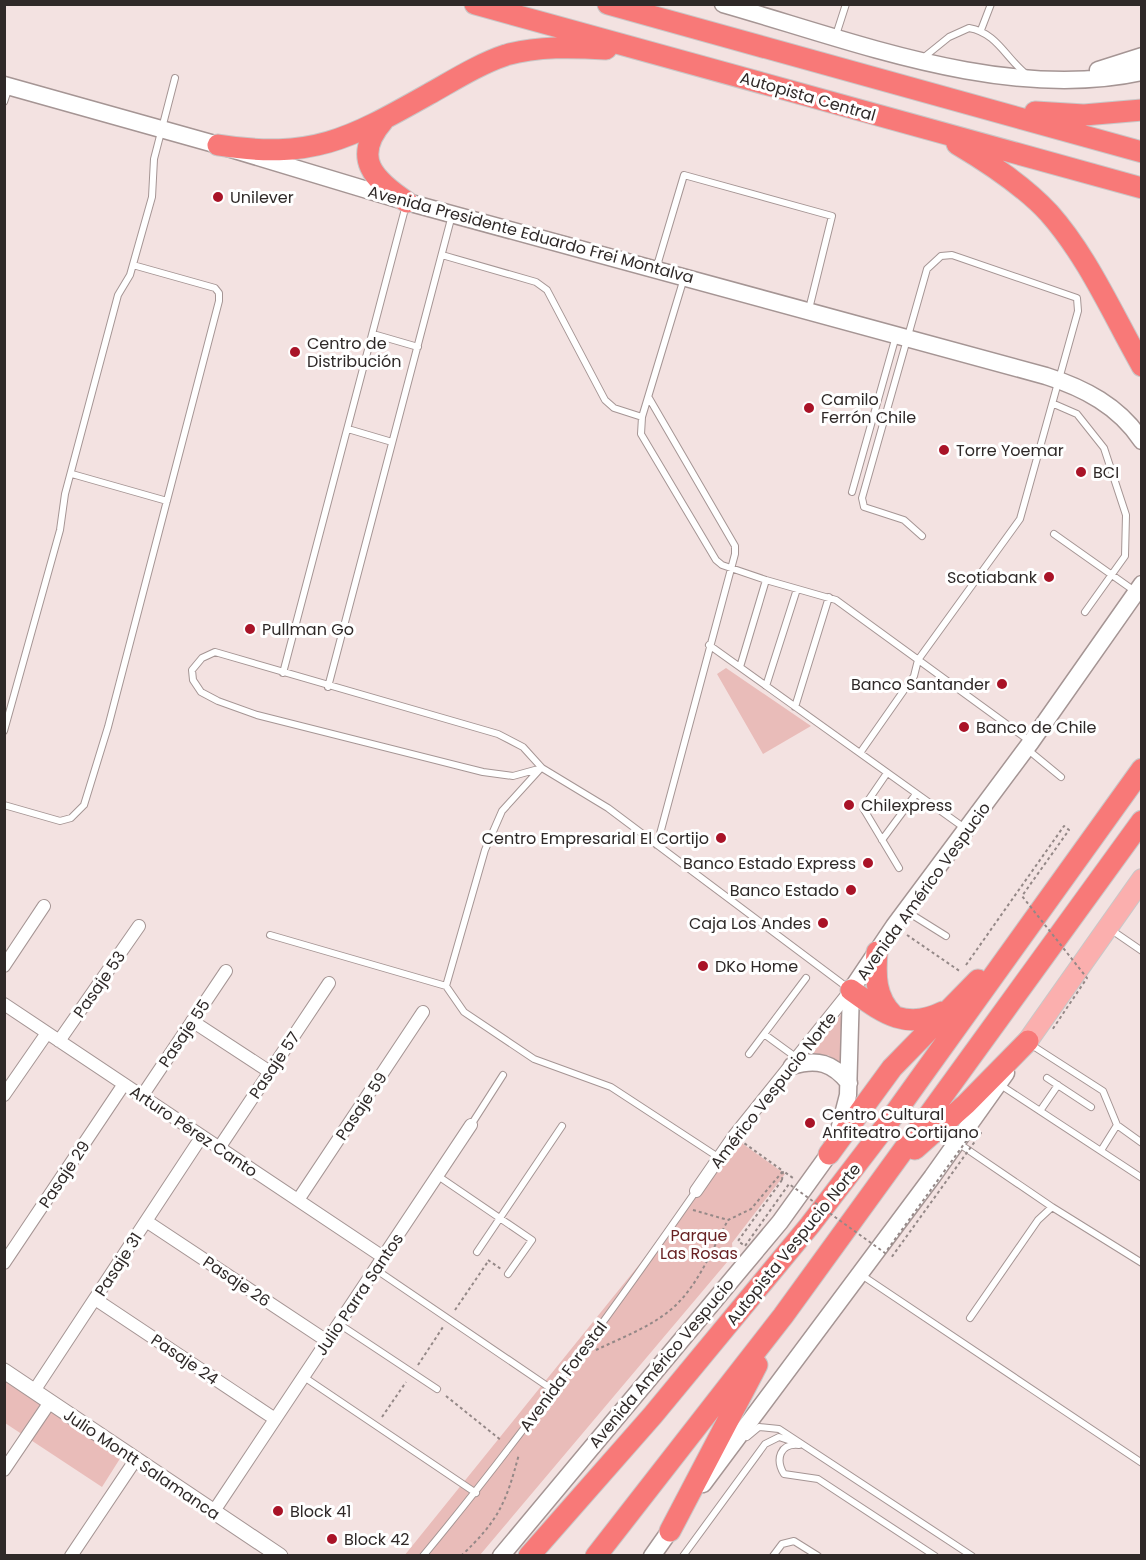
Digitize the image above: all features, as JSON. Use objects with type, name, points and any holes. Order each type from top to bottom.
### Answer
[{"type":"highway","name":"Autopista Central","points":[[475,4],[1142,188]]},
{"type":"highway","points":[[608,4],[1142,152]]},
{"type":"highway","points":[[218,145],[267,151],[308,148],[343,138],[386,119],[475,69],[526,51],[589,48],[660,54]]},
{"type":"highway","points":[[973,104],[1084,115],[1142,110]]},
{"type":"highway","points":[[386,119],[369,142],[369,165],[382,184],[407,202]]},
{"type":"highway","points":[[933,131],[985,162],[1047,212],[1082,259],[1142,366]]},
{"type":"highway","points":[[1060,166],[1142,201]]},
{"type":"highway","points":[[1127,792],[1142,764]]},
{"type":"highway","name":"Autopista Vespucio Norte","points":[[529,1556],[654,1415],[797,1242],[885,1127],[1142,769]]},
{"type":"highway","name":"Autopista Vespucio Norte","points":[[596,1556],[783,1316],[1142,821]]},
{"type":"highway","points":[[829,1154],[892,1068],[1034,920]]},
{"type":"highway","points":[[877,952],[876,970],[879,993],[896,1017]]},
{"type":"highway","points":[[851,990],[896,1017],[918,1021],[949,1009]]},
{"type":"highway","points":[[884,1178],[966,1104],[1028,1041]]},
{"type":"highway","points":[[670,1532],[783,1316]]},
{"type":"main road","points":[[723,4],[980,74],[1053,79],[1101,78],[1142,72]]},
{"type":"main road","points":[[1053,79],[1107,68],[1142,56]]},
{"type":"main road","name":"Avenida Presidente Eduardo Frei Montalva","points":[[6,91],[160,129],[407,202],[685,276],[1059,380]]},
{"type":"main road","points":[[1059,380],[1105,403],[1124,419],[1142,441]]},
{"type":"main road","name":"Avenida Américo Vespucio","points":[[501,1556],[780,1222],[829,1154],[842,1124],[849,1083],[851,990],[894,926],[1029,745],[1139,589]]},
{"type":"main road","points":[[652,1556],[957,1143],[1142,879]]},
{"type":"main road","points":[[1107,928],[1142,895]]},
{"type":"main road","points":[[794,1062],[823,1062],[837,1069],[849,1083]]},
{"type":"street","points":[[4,966],[44,906]]},
{"type":"street","name":"Pasaje 53","points":[[59,1041],[139,927]]},
{"type":"street","name":"Pasaje 55","points":[[142,1096],[226,971]]},
{"type":"street","name":"Pasaje 57","points":[[219,1148],[329,983]]},
{"type":"street","name":"Américo Vespucio Norte","points":[[696,1191],[734,1136],[851,990]]},
{"type":"street","name":"Arturo Pérez Canto","points":[[4,1004],[383,1257]]},
{"type":"street","name":"Pasaje 59","points":[[298,1200],[423,1012]]},
{"type":"street","points":[[192,1021],[270,1072]]},
{"type":"street","points":[[4,1095],[47,1033]]},
{"type":"street","name":"Pasaje 29","points":[[4,1263],[124,1084]]},
{"type":"street","name":"Julio Parra Santos","points":[[214,1511],[471,1125]]},
{"type":"street","name":"Pasaje 31","points":[[34,1391],[202,1136]]},
{"type":"street","name":"Pasaje 26","points":[[146,1221],[327,1341]]},
{"type":"street","name":"Pasaje 24","points":[[95,1299],[275,1419]]},
{"type":"street","name":"Julio Montt Salamanca","points":[[4,1371],[280,1556]]},
{"type":"street","points":[[4,1470],[50,1402]]},
{"type":"street","points":[[71,1556],[136,1459]]},
{"type":"lane","points":[[981,30],[991,4]]},
{"type":"lane","points":[[836,36],[846,5]]},
{"type":"lane","points":[[920,59],[959,31],[969,28],[981,30],[997,42],[1010,61],[1032,79]]},
{"type":"lane","points":[[4,731],[60,530],[65,494],[118,295],[133,266],[152,197],[154,159],[160,129],[176,78]]},
{"type":"lane","points":[[656,269],[684,175],[832,216],[808,310]]},
{"type":"lane","points":[[284,673],[407,202]]},
{"type":"lane","points":[[328,687],[452,214]]},
{"type":"lane","points":[[442,255],[536,282],[547,290],[605,400],[614,408],[642,417]]},
{"type":"lane","points":[[852,492],[901,336],[927,269],[941,256],[952,255],[1077,298],[1078,311],[1054,404],[1020,519],[918,660],[914,676],[860,753]]},
{"type":"lane","points":[[4,805],[60,821],[71,818],[84,805],[105,738],[219,293],[207,285],[133,266]]},
{"type":"lane","points":[[685,276],[642,417],[641,434],[716,560],[766,580],[836,600],[1029,745],[1061,777]]},
{"type":"lane","points":[[373,334],[418,347]]},
{"type":"lane","points":[[901,336],[905,350],[862,498],[864,507],[904,520],[922,536]]},
{"type":"lane","points":[[649,398],[735,546],[657,844]]},
{"type":"lane","points":[[1054,404],[1077,414],[1104,448],[1126,516],[1125,556],[1085,612]]},
{"type":"lane","points":[[348,429],[393,442]]},
{"type":"lane","points":[[72,474],[167,501]]},
{"type":"lane","points":[[1054,534],[1112,575],[1139,589]]},
{"type":"lane","points":[[740,667],[766,580]]},
{"type":"lane","points":[[766,686],[797,589]]},
{"type":"lane","points":[[795,706],[829,597]]},
{"type":"lane","points":[[709,645],[966,830]]},
{"type":"lane","points":[[542,768],[513,776],[483,772],[257,716],[201,692],[193,680],[192,670],[202,658],[215,652],[328,687],[498,734],[523,747],[542,768],[608,808],[851,990]]},
{"type":"lane","points":[[446,986],[485,850],[502,811],[542,768]]},
{"type":"lane","points":[[887,773],[863,808],[899,868]]},
{"type":"lane","points":[[882,840],[916,794]]},
{"type":"lane","points":[[906,911],[946,936]]},
{"type":"lane","points":[[1107,928],[1142,951]]},
{"type":"lane","points":[[270,935],[446,986],[464,1012],[534,1059],[611,1087],[718,1157]]},
{"type":"lane","points":[[748,1054],[806,978]]},
{"type":"lane","points":[[764,1034],[794,1062]]},
{"type":"lane","points":[[1028,1041],[1103,1091],[1117,1125],[1142,1143]]},
{"type":"lane","name":"Julio Parra Santos","points":[[471,1125],[503,1075]]},
{"type":"lane","points":[[1047,1078],[1091,1107]]},
{"type":"lane","points":[[998,1084],[1102,1149],[1142,1178]]},
{"type":"lane","points":[[1040,1111],[1058,1085]]},
{"type":"lane","points":[[1102,1149],[1117,1125]]},
{"type":"lane","points":[[477,1252],[562,1126]]},
{"type":"lane","points":[[957,1143],[1052,1207],[1142,1263]]},
{"type":"lane","points":[[438,1176],[532,1240],[508,1274]]},
{"type":"lane","name":"Avenida Forestal","points":[[423,1556],[476,1493],[582,1354],[696,1191]]},
{"type":"lane","points":[[970,1318],[1038,1220],[1052,1207]]},
{"type":"lane","points":[[375,1269],[553,1390]]},
{"type":"lane","points":[[860,1274],[1142,1463]]},
{"type":"lane","points":[[339,1324],[437,1389]]},
{"type":"lane","points":[[304,1377],[476,1493]]},
{"type":"lane","points":[[716,1467],[759,1427],[779,1430],[972,1556]]},
{"type":"lane","points":[[683,1556],[765,1444],[779,1437],[803,1445]]},
{"type":"lane","points":[[803,1445],[790,1444],[783,1449],[779,1465],[784,1474],[794,1478],[818,1479],[935,1556]]},
{"type":"lane","points":[[773,1556],[782,1544],[794,1541],[818,1556]]},
{"type":"path","points":[[894,926],[961,972],[1064,826],[1069,830],[1022,896],[1087,978],[1052,1030]]},
{"type":"path","points":[[782,1180],[738,1241],[745,1246],[789,1184],[885,1253],[975,1129],[981,1133],[891,1258]]},
{"type":"path","points":[[582,1354],[590,1353],[644,1326],[676,1305],[693,1286],[728,1220],[750,1209],[783,1171],[734,1136]]},
{"type":"path","points":[[685,1207],[710,1217],[728,1220]]},
{"type":"path","points":[[477,1252],[508,1274]]},
{"type":"path","points":[[376,1426],[489,1260]]},
{"type":"green space","points":[[726,668],[811,726],[763,754],[717,674]]},
{"type":"green space","points":[[843,1012],[841,1064],[828,1055],[811,1056]]},
{"type":"green space","name":"Parque Las Rosas","points":[[739,1141],[785,1174],[732,1243],[733,1255],[480,1555],[404,1556]]},
{"type":"green space","points":[[4,1381],[121,1457],[102,1487],[5,1423]]},
{"type":"place","name":"Unilever","points":[[218,197]]},
{"type":"place","name":"Centro de Distribución","points":[[295,352]]},
{"type":"place","name":"Camilo Ferrón Chile","points":[[809,408]]},
{"type":"place","name":"Torre Yoemar","points":[[944,450]]},
{"type":"place","name":"BCI","points":[[1081,472]]},
{"type":"place","name":"Scotiabank","points":[[1049,577]]},
{"type":"place","name":"Pullman Go","points":[[250,629]]},
{"type":"place","name":"Banco Santander","points":[[1002,684]]},
{"type":"place","name":"Banco de Chile","points":[[964,727]]},
{"type":"place","name":"Chilexpress","points":[[849,805]]},
{"type":"place","name":"Centro Empresarial El Cortijo","points":[[721,838]]},
{"type":"place","name":"Banco Estado Express","points":[[868,863]]},
{"type":"place","name":"Banco Estado","points":[[851,890]]},
{"type":"place","name":"Caja Los Andes","points":[[823,923]]},
{"type":"place","name":"DKo Home","points":[[703,966]]},
{"type":"place","name":"Centro Cultural Anfiteatro Cortijano","points":[[810,1123]]},
{"type":"place","name":"Block 41","points":[[278,1511]]},
{"type":"place","name":"Block 42","points":[[332,1539]]}]
